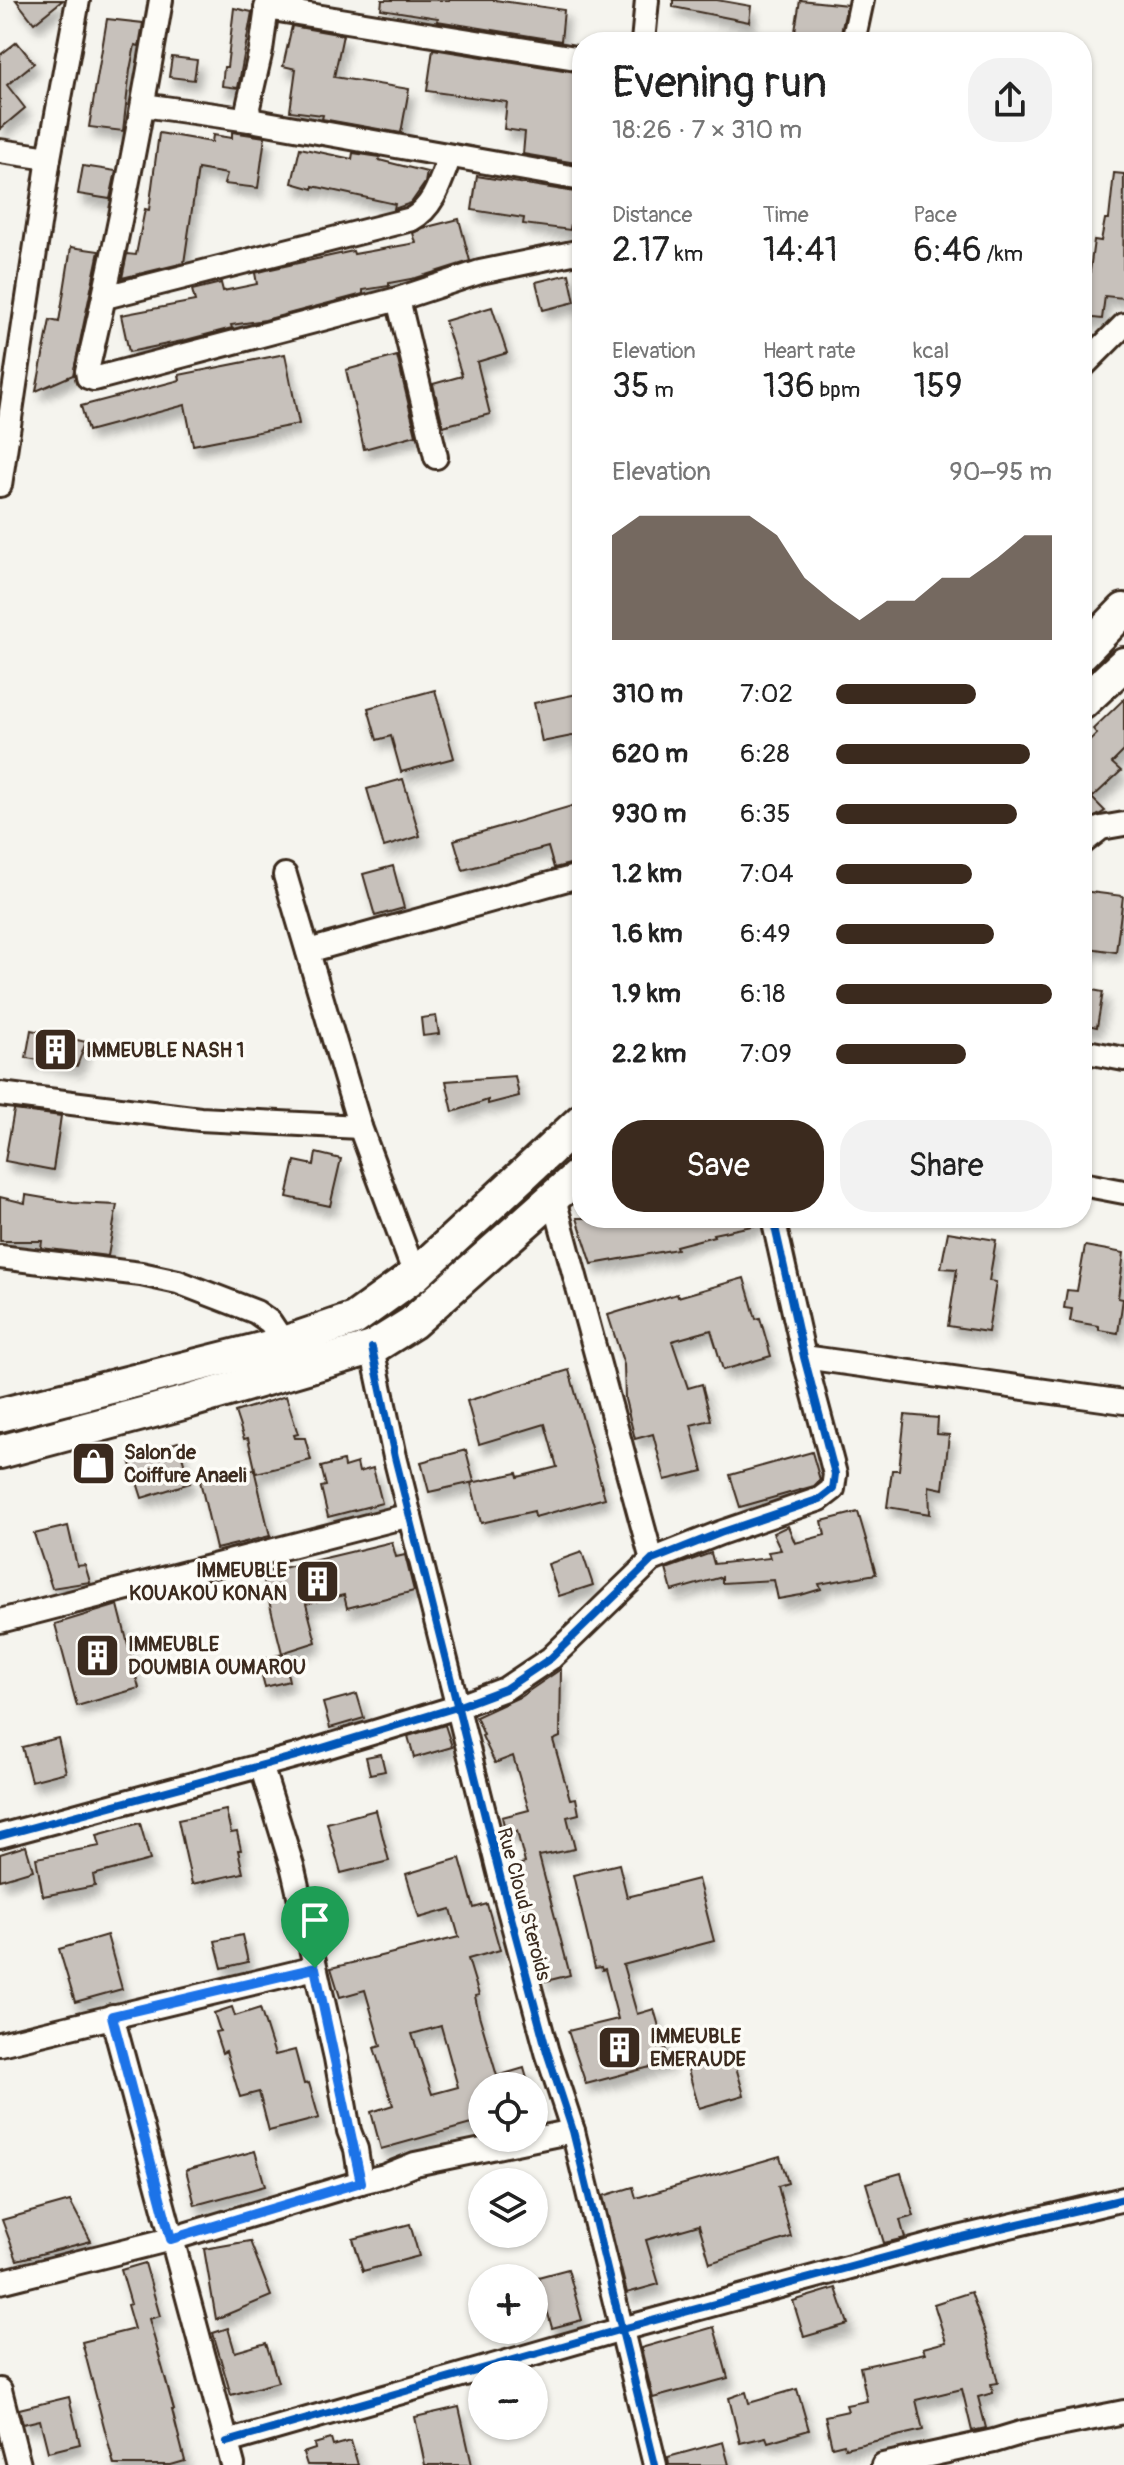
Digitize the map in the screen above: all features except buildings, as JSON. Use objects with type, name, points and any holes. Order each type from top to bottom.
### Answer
[{"type":"main road","points":[[1092,643],[1124,610]]},
{"type":"main road","points":[[1092,694],[1124,664]]},
{"type":"main road","points":[[0,1415],[281,1344],[354,1319],[415,1275],[572,1129]]},
{"type":"main road","points":[[0,1452],[372,1348],[412,1323],[572,1182]]},
{"type":"street","points":[[0,485],[49,158],[78,0]]},
{"type":"street","points":[[161,0],[88,377],[94,379],[398,299],[480,272],[572,253]]},
{"type":"street","points":[[644,32],[647,0]]},
{"type":"street","points":[[855,32],[862,0]]},
{"type":"street","points":[[250,120],[248,107],[261,50],[267,4],[572,57]]},
{"type":"street","points":[[143,105],[250,120],[572,177]]},
{"type":"street","points":[[0,151],[49,158]]},
{"type":"street","points":[[105,297],[412,219],[431,204],[450,156]]},
{"type":"street","points":[[398,299],[436,457]]},
{"type":"street","points":[[1092,357],[1124,325]]},
{"type":"street","points":[[1092,835],[1101,828],[1124,824]]},
{"type":"street","points":[[285,875],[360,1127],[415,1275]]},
{"type":"street","points":[[308,951],[572,878]]},
{"type":"street","points":[[1092,1053],[1124,1059]]},
{"type":"street","points":[[0,1094],[200,1119],[360,1127]]},
{"type":"street","points":[[1092,1186],[1124,1192]]},
{"type":"street","points":[[554,1199],[652,1560]]},
{"type":"street","points":[[0,1836],[261,1765],[457,1707],[505,1689],[551,1658],[652,1560],[820,1499],[833,1489],[835,1474],[804,1357],[775,1228]]},
{"type":"street","points":[[0,1257],[141,1274],[178,1282],[256,1312],[270,1322],[282,1340],[281,1344]]},
{"type":"street","name":"Rue Cloud Steroids","points":[[372,1348],[457,1707],[543,2037],[573,2131],[655,2465]]},
{"type":"street","points":[[804,1357],[1124,1402]]},
{"type":"street","points":[[0,1621],[410,1515]]},
{"type":"street","points":[[261,1765],[293,1869],[361,2182]]},
{"type":"street","points":[[0,2044],[315,1968]]},
{"type":"street","points":[[112,2016],[233,2465]]},
{"type":"street","points":[[0,2282],[171,2239],[427,2161],[573,2131]]},
{"type":"street","points":[[227,2442],[622,2329],[950,2240],[1124,2199]]},
{"type":"street","points":[[0,2390],[19,2465]]},
{"type":"street","points":[[883,2465],[1124,2412]]},
{"type":"cycle path","points":[[0,1836],[296,1756],[457,1707],[505,1689],[551,1658],[652,1560],[820,1499],[833,1489],[835,1474],[804,1357],[775,1228]]},
{"type":"cycle path","points":[[372,1348],[395,1457],[501,1880],[547,2052],[573,2131],[655,2465]]},
{"type":"cycle path","points":[[227,2442],[622,2329],[950,2240],[1124,2199]]},
{"type":"place","name":"IMMEUBLE NASH 1","points":[[55,1050]]},
{"type":"place","name":"Salon de Coiffure Anaeli","points":[[93,1464]]},
{"type":"place","name":"IMMEUBLE KOUAKOU KONAN","points":[[318,1581]]},
{"type":"place","name":"IMMEUBLE DOUMBIA OUMAROU","points":[[97,1656]]},
{"type":"place","name":"IMMEUBLE EMERAUDE","points":[[619,2047]]},
{"type":"route","points":[[315,1968],[361,2182],[171,2239],[112,2016],[315,1968]]}]
